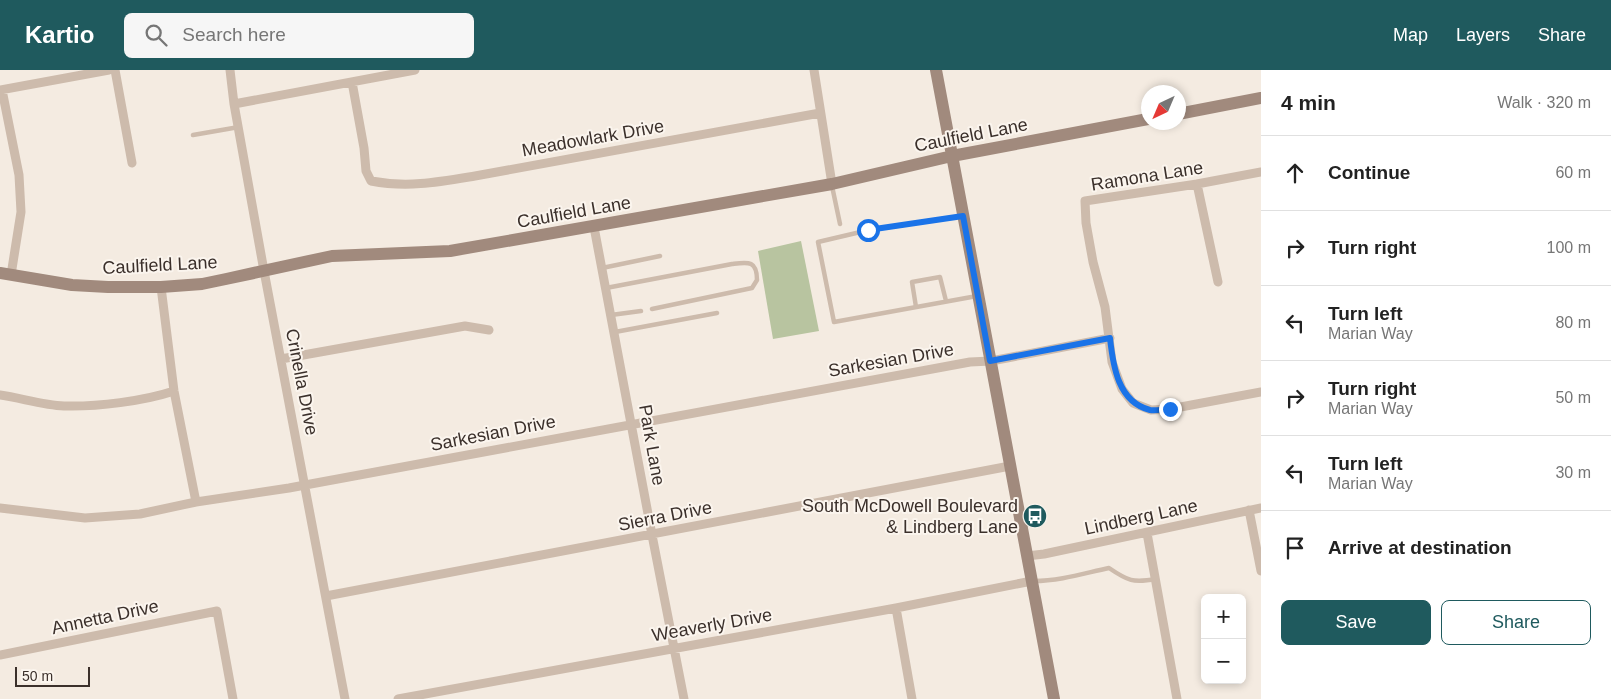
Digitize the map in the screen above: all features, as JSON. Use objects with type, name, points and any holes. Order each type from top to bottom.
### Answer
[{"type":"main road","points":[[936,70],[1054,699]]},
{"type":"main road","points":[[1186,112],[1261,98]]},
{"type":"main road","name":"Caulfield Lane","points":[[6,274],[72,285],[108,288],[161,287],[202,284],[332,256],[450,251],[832,184],[952,156],[1141,120]]},
{"type":"street","points":[[6,274],[21,212],[19,175],[1,90],[109,70]]},
{"type":"street","points":[[115,70],[132,163]]},
{"type":"street","name":"Crinella Drive","points":[[230,70],[234,104],[264,271],[345,699]]},
{"type":"street","points":[[234,104],[415,70]]},
{"type":"street","points":[[814,70],[832,184]]},
{"type":"street","name":"Meadowlark Drive","points":[[352,82],[364,148],[366,172],[371,181],[390,184],[422,184],[475,176],[820,112]]},
{"type":"street","name":"Ramona Lane","points":[[1110,338],[1105,307],[1093,262],[1086,223],[1085,201],[1261,172]]},
{"type":"street","points":[[1197,184],[1218,282]]},
{"type":"street","name":"Park Lane","points":[[594,227],[684,699]]},
{"type":"street","points":[[161,287],[174,391],[196,502]]},
{"type":"street","points":[[281,359],[465,326],[489,330]]},
{"type":"street","points":[[1110,338],[1112,362],[1122,389],[1133,403],[1152,410],[1261,392]]},
{"type":"street","name":"Sarkesian Drive","points":[[0,508],[85,518],[140,514],[196,502],[305,485],[973,361],[990,361],[1110,338]]},
{"type":"street","points":[[0,394],[63,406],[102,404],[174,391]]},
{"type":"street","name":"Sierra Drive","points":[[326,596],[1010,466]]},
{"type":"street","name":"Lindberg Lane","points":[[1027,556],[1147,533],[1261,508]]},
{"type":"street","points":[[1249,510],[1261,571]]},
{"type":"street","points":[[1147,533],[1177,699]]},
{"type":"street","name":"Weaverly Drive","points":[[398,699],[896,608],[1032,581]]},
{"type":"street","points":[[896,608],[912,699]]},
{"type":"street","name":"Annetta Drive","points":[[0,655],[217,611],[233,699]]},
{"type":"lane","points":[[192,134],[239,127]]},
{"type":"lane","points":[[832,184],[840,224]]},
{"type":"lane","points":[[963,216],[868,230],[818,242],[834,322],[978,296]]},
{"type":"lane","points":[[602,268],[660,256]]},
{"type":"lane","points":[[606,288],[747,262],[756,268],[757,280],[752,288],[652,309]]},
{"type":"lane","points":[[916,307],[912,282],[940,277],[946,301]]},
{"type":"lane","points":[[611,315],[641,311]]},
{"type":"lane","points":[[615,332],[717,313]]},
{"type":"lane","points":[[1032,581],[1066,578],[1109,568],[1130,580],[1139,582],[1156,580]]},
{"type":"green space","points":[[801,241],[819,331],[773,339],[758,251]]},
{"type":"place","name":"South McDowell Boulevard & Lindberg Lane","points":[[1035,516]]},
{"type":"route","points":[[868,230],[963,216],[990,361],[1110,338],[1112,362],[1122,389],[1133,403],[1152,410],[1170,409]]}]
